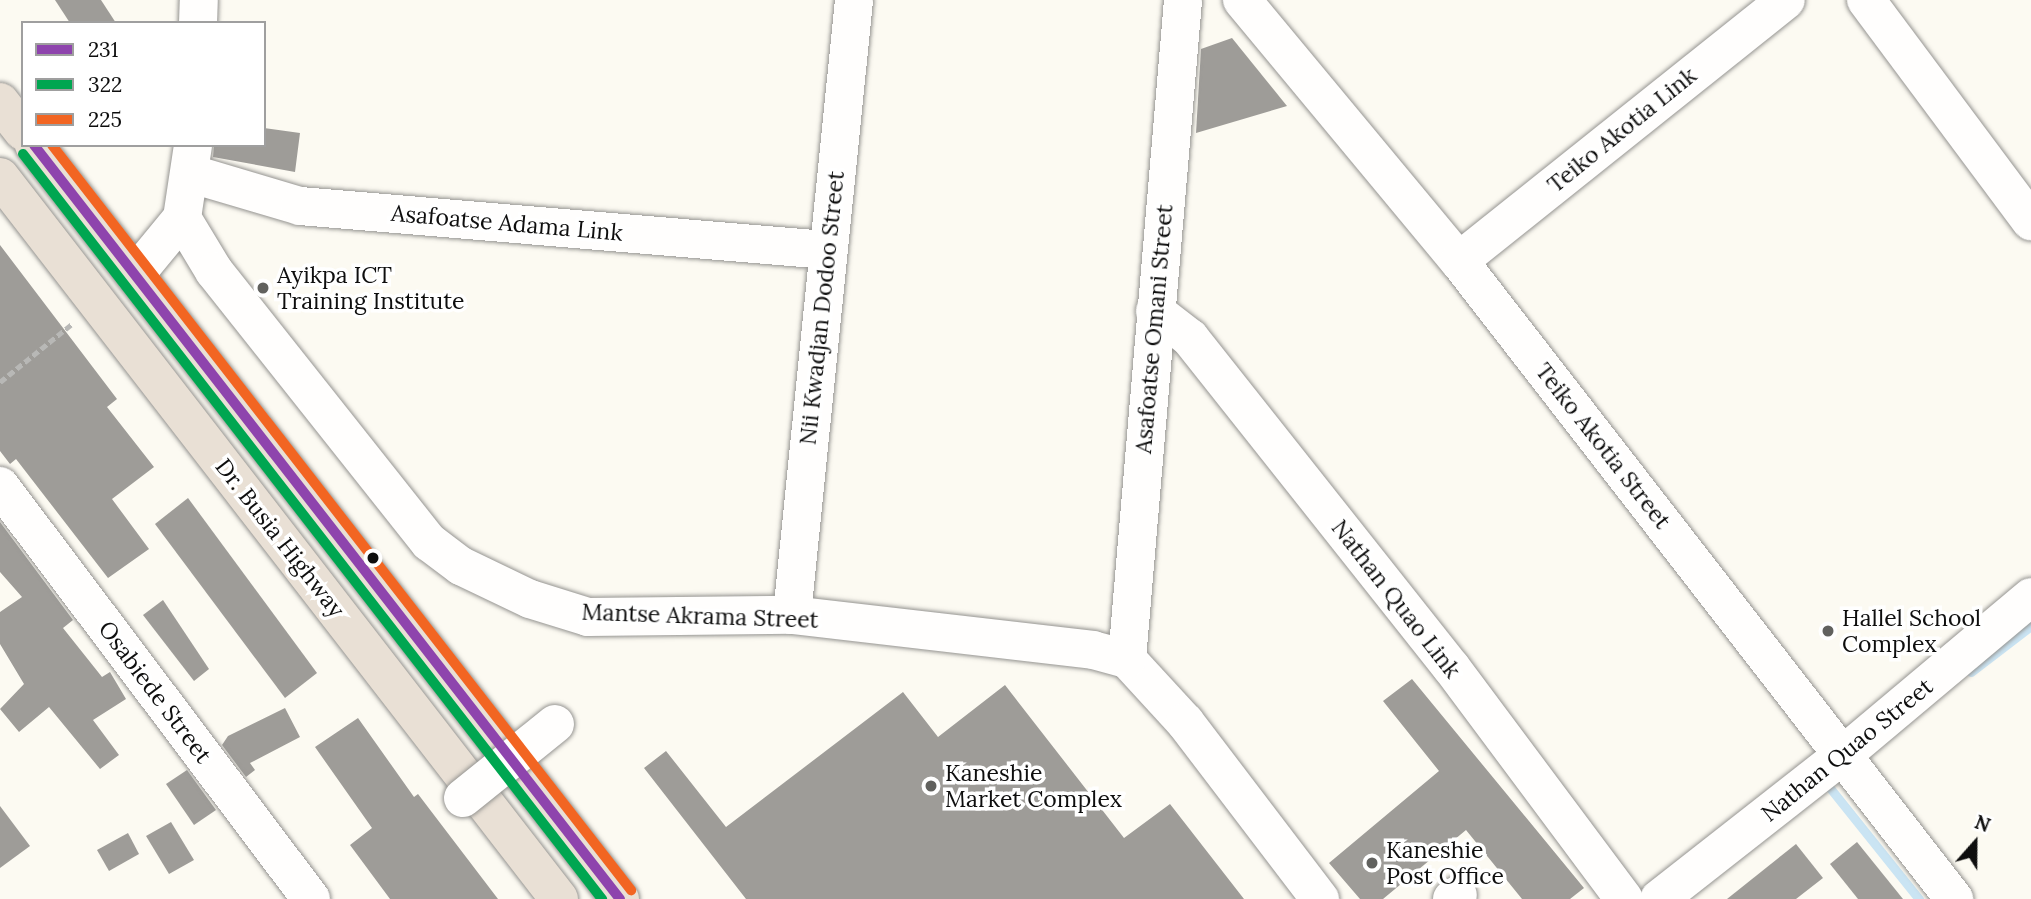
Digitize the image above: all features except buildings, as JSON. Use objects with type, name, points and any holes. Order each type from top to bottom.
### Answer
[{"type":"highway","points":[[0,102],[21,128]]},
{"type":"highway","name":"Dr. Busia Highway","points":[[36,147],[620,899]]},
{"type":"highway","name":"Dr. Busia Highway","points":[[0,177],[559,899]]},
{"type":"street","points":[[198,21],[199,0]]},
{"type":"street","name":"Nii Kwadjan Dodoo Street","points":[[792,615],[826,250],[854,0]]},
{"type":"street","name":"Asafoatse Omani Street","points":[[1127,659],[1183,0]]},
{"type":"street","name":"Teiko Akotia Street","points":[[1242,0],[1459,261],[1954,899]]},
{"type":"street","name":"Teiko Akotia Link","points":[[1459,261],[1786,0]]},
{"type":"street","points":[[1866,0],[2031,221]]},
{"type":"street","points":[[135,275],[182,218],[193,159]]},
{"type":"street","name":"Asafoatse Adama Link","points":[[193,159],[300,206],[826,250]]},
{"type":"street","name":"Mantse Akrama Street","points":[[182,218],[214,271],[429,542],[461,566],[530,598],[588,617],[792,615],[1093,650],[1127,659]]},
{"type":"street","name":"Nathan Quao Link","points":[[1155,311],[1199,349],[1451,667],[1624,899]]},
{"type":"street","name":"Osabiede Street","points":[[0,486],[311,899]]},
{"type":"street","name":"Nathan Quao Street","points":[[1659,899],[1844,754],[2031,597]]},
{"type":"street","points":[[1127,659],[1178,713],[1320,899]]},
{"type":"street","points":[[463,798],[555,724]]},
{"type":"path","points":[[0,382],[81,316]]},
{"type":"waterway","points":[[1971,672],[2031,626]]},
{"type":"waterway","points":[[1826,783],[1919,899]]},
{"type":"transit line","name":"231","points":[[36,147],[620,899]]},
{"type":"transit line","name":"225","points":[[54,147],[631,890]]},
{"type":"transit line","name":"322","points":[[23,154],[602,899]]},
{"type":"place","name":"Ayikpa ICT Training Institute","points":[[263,288]]},
{"type":"place","name":"Hallel School Complex","points":[[1828,631]]},
{"type":"place","name":"Kaneshie Market Complex","points":[[931,786]]},
{"type":"place","name":"Kaneshie Post Office","points":[[1372,863]]}]
